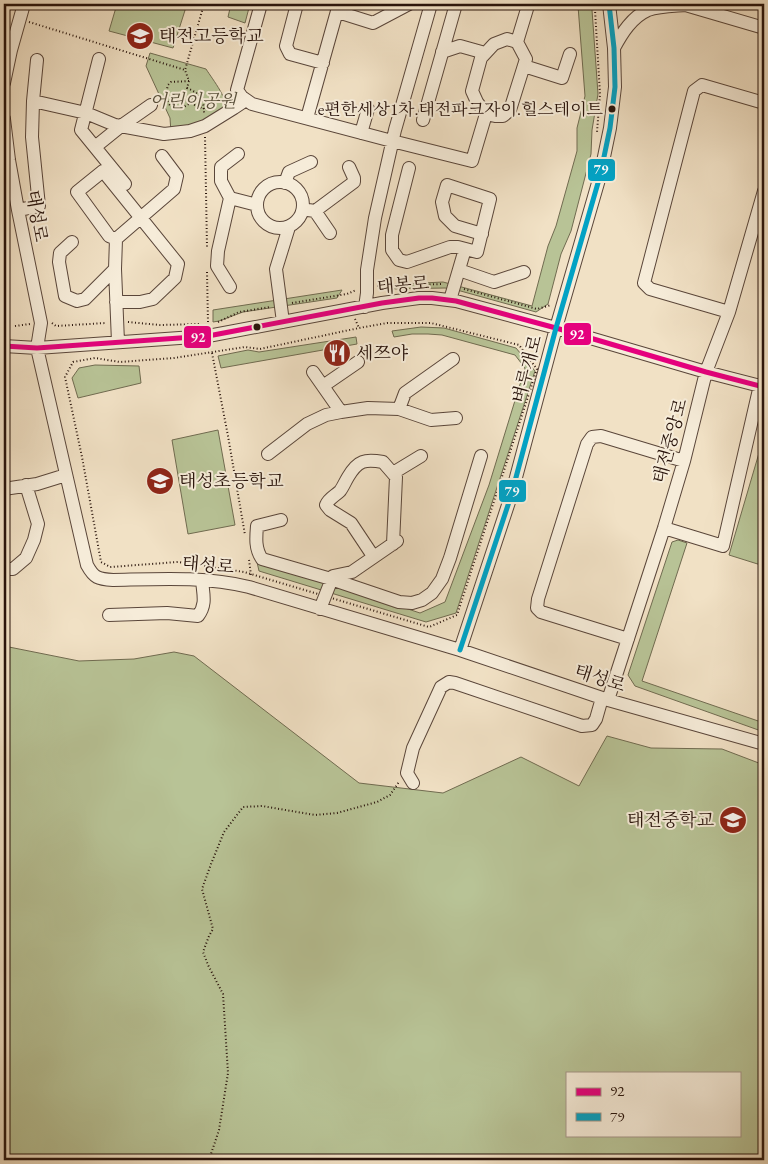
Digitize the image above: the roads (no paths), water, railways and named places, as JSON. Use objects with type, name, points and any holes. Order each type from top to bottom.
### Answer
[{"type":"street","points":[[4,83],[24,4]]},
{"type":"street","points":[[261,4],[237,90],[242,97],[252,104],[472,161],[486,114]]},
{"type":"street","points":[[297,4],[286,46],[290,54],[323,63]]},
{"type":"street","points":[[307,118],[338,8],[373,23],[409,4]]},
{"type":"street","points":[[365,307],[367,270],[375,218],[392,141],[431,4]]},
{"type":"street","points":[[424,120],[456,4]]},
{"type":"street","name":"벼루개로","points":[[460,650],[511,496],[606,151],[615,88],[614,48],[609,4]]},
{"type":"street","points":[[614,48],[630,23],[647,11],[684,4],[703,7],[764,28]]},
{"type":"street","points":[[517,42],[507,39],[494,44],[481,58],[472,90],[486,114],[503,116],[510,110],[526,59],[517,42],[527,8]]},
{"type":"street","points":[[442,52],[460,46],[485,53]]},
{"type":"street","points":[[524,66],[562,78],[570,54]]},
{"type":"street","points":[[99,59],[80,130],[95,147],[120,182],[140,218],[178,264],[175,278],[153,299],[140,302],[116,302]]},
{"type":"street","points":[[18,210],[40,206],[32,136],[33,101],[38,60]]},
{"type":"street","points":[[729,312],[650,289],[644,283],[694,91],[702,85],[764,102]]},
{"type":"street","points":[[33,101],[86,113],[115,125],[164,134],[190,131],[204,126],[246,100]]},
{"type":"street","points":[[95,147],[151,105]]},
{"type":"street","points":[[362,133],[368,109]]},
{"type":"street","name":"태성로","points":[[4,119],[9,160],[40,323],[37,348],[86,565],[91,574],[100,579],[113,580],[202,580],[230,582],[460,650],[605,699],[764,744]]},
{"type":"street","points":[[230,287],[217,266],[218,251],[230,198],[221,181],[222,167],[238,154]]},
{"type":"street","points":[[118,342],[115,269],[116,239],[174,189],[177,176],[162,156]]},
{"type":"street","points":[[285,183],[289,172],[311,162]]},
{"type":"street","points":[[330,233],[309,210],[296,188],[285,183],[275,182],[268,185],[258,196],[256,205],[260,219],[273,228],[289,227],[309,210],[354,182],[349,167]]},
{"type":"street","points":[[409,168],[392,235],[392,250],[400,260],[407,262],[458,246],[477,252],[482,234]]},
{"type":"street","points":[[116,239],[109,236],[77,192],[103,172],[120,182]]},
{"type":"street","name":"태전중앙로","points":[[410,778],[413,748],[441,687],[449,682],[582,726],[592,725],[596,719],[628,639],[664,528],[684,461],[706,372],[729,312],[764,192]]},
{"type":"street","points":[[230,198],[256,205]]},
{"type":"street","points":[[283,322],[276,269],[289,227]]},
{"type":"street","points":[[72,242],[60,253],[59,262],[65,296],[76,301],[85,299],[115,269]]},
{"type":"street","points":[[450,300],[465,249]]},
{"type":"street","points":[[459,270],[494,282],[524,272]]},
{"type":"street","name":"태봉로","points":[[4,346],[37,348],[208,336],[382,303],[419,298],[456,301],[762,386]]},
{"type":"street","points":[[399,408],[405,393],[453,359]]},
{"type":"street","points":[[323,386],[358,362]]},
{"type":"street","points":[[313,372],[341,412]]},
{"type":"street","points":[[664,528],[722,546],[762,386]]},
{"type":"street","points":[[268,454],[307,424],[326,415],[341,412],[368,408],[399,408],[431,420],[456,418]]},
{"type":"street","points":[[628,639],[541,612],[537,608],[538,599],[587,444],[592,437],[601,436],[684,461]]},
{"type":"street","points":[[393,473],[421,456]]},
{"type":"street","points":[[281,520],[257,526],[255,540],[258,554],[262,560],[331,579],[399,602],[412,603],[422,600],[432,594],[442,579],[481,456]]},
{"type":"street","points":[[320,609],[333,576],[352,572],[395,542],[396,477],[383,462],[368,460],[359,464],[351,471],[340,490],[328,500],[326,505],[330,510],[351,523],[373,556]]},
{"type":"street","points":[[4,489],[37,484],[66,475]]},
{"type":"street","points":[[4,569],[13,569],[26,558],[34,540],[38,524],[26,486]]},
{"type":"street","points":[[109,616],[167,613],[198,616],[204,603],[202,580]]},
{"type":"place","name":"태전고등학교","points":[[140,36]]},
{"type":"place","name":"e편한세상1차.태전파크자이.힐스테이트","points":[[612,109]]},
{"type":"place","name":"세쯔야","points":[[337,353]]},
{"type":"place","name":"태성초등학교","points":[[160,481]]},
{"type":"place","name":"태전중학교","points":[[733,820]]},
{"type":"park label","name":"어린이공원","points":[[193,101]]}]
